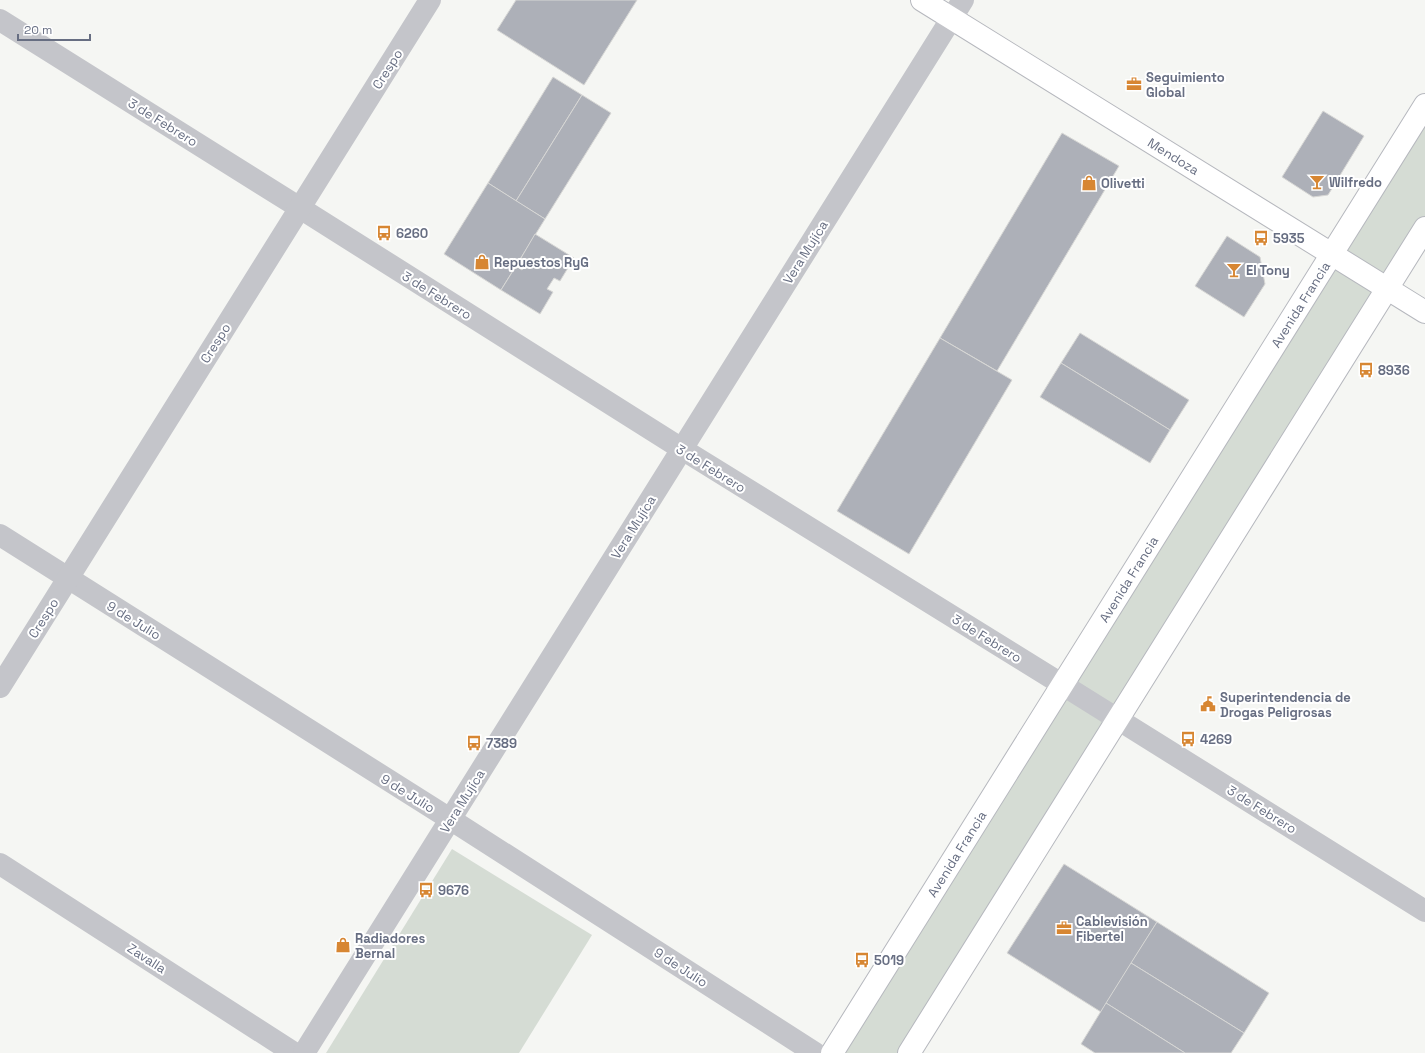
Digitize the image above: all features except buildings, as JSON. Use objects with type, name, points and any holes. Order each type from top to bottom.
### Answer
[{"type":"main road","name":"Mendoza","points":[[922,0],[957,9],[1332,254],[1425,312]]},
{"type":"main road","name":"Avenida Francia","points":[[832,1053],[1425,105]]},
{"type":"main road","points":[[909,1053],[1425,228]]},
{"type":"street","name":"Crespo","points":[[0,687],[430,0]]},
{"type":"street","name":"Vera Mujíca","points":[[304,1053],[957,9]]},
{"type":"street","name":"3 de Febrero","points":[[0,20],[682,450],[1118,719],[1425,911]]},
{"type":"street","name":"9 de Julio","points":[[0,535],[450,819],[815,1053]]},
{"type":"street","name":"Zavalla","points":[[0,864],[294,1053]]},
{"type":"shaded area","points":[[1425,105],[1425,228],[909,1053],[832,1053]]},
{"type":"shaded area","points":[[452,849],[592,935],[519,1053],[326,1053]]},
{"type":"place","name":"Seguimiento Global","points":[[1134,84]]},
{"type":"place","name":"Wilfredo","points":[[1317,182]]},
{"type":"place","name":"Olivetti","points":[[1089,183]]},
{"type":"place","name":"6260","points":[[384,233]]},
{"type":"place","name":"5935","points":[[1261,238]]},
{"type":"place","name":"Repuestos RyG","points":[[482,262]]},
{"type":"place","name":"El Tony","points":[[1234,270]]},
{"type":"place","name":"8936","points":[[1366,370]]},
{"type":"place","name":"Superintendencia de Drogas Peligrosas","points":[[1208,704]]},
{"type":"place","name":"4269","points":[[1188,739]]},
{"type":"place","name":"7389","points":[[474,743]]},
{"type":"place","name":"9676","points":[[426,890]]},
{"type":"place","name":"Cablevisión Fibertel","points":[[1064,928]]},
{"type":"place","name":"Radiadores Bernal","points":[[343,945]]},
{"type":"place","name":"5019","points":[[862,960]]}]
